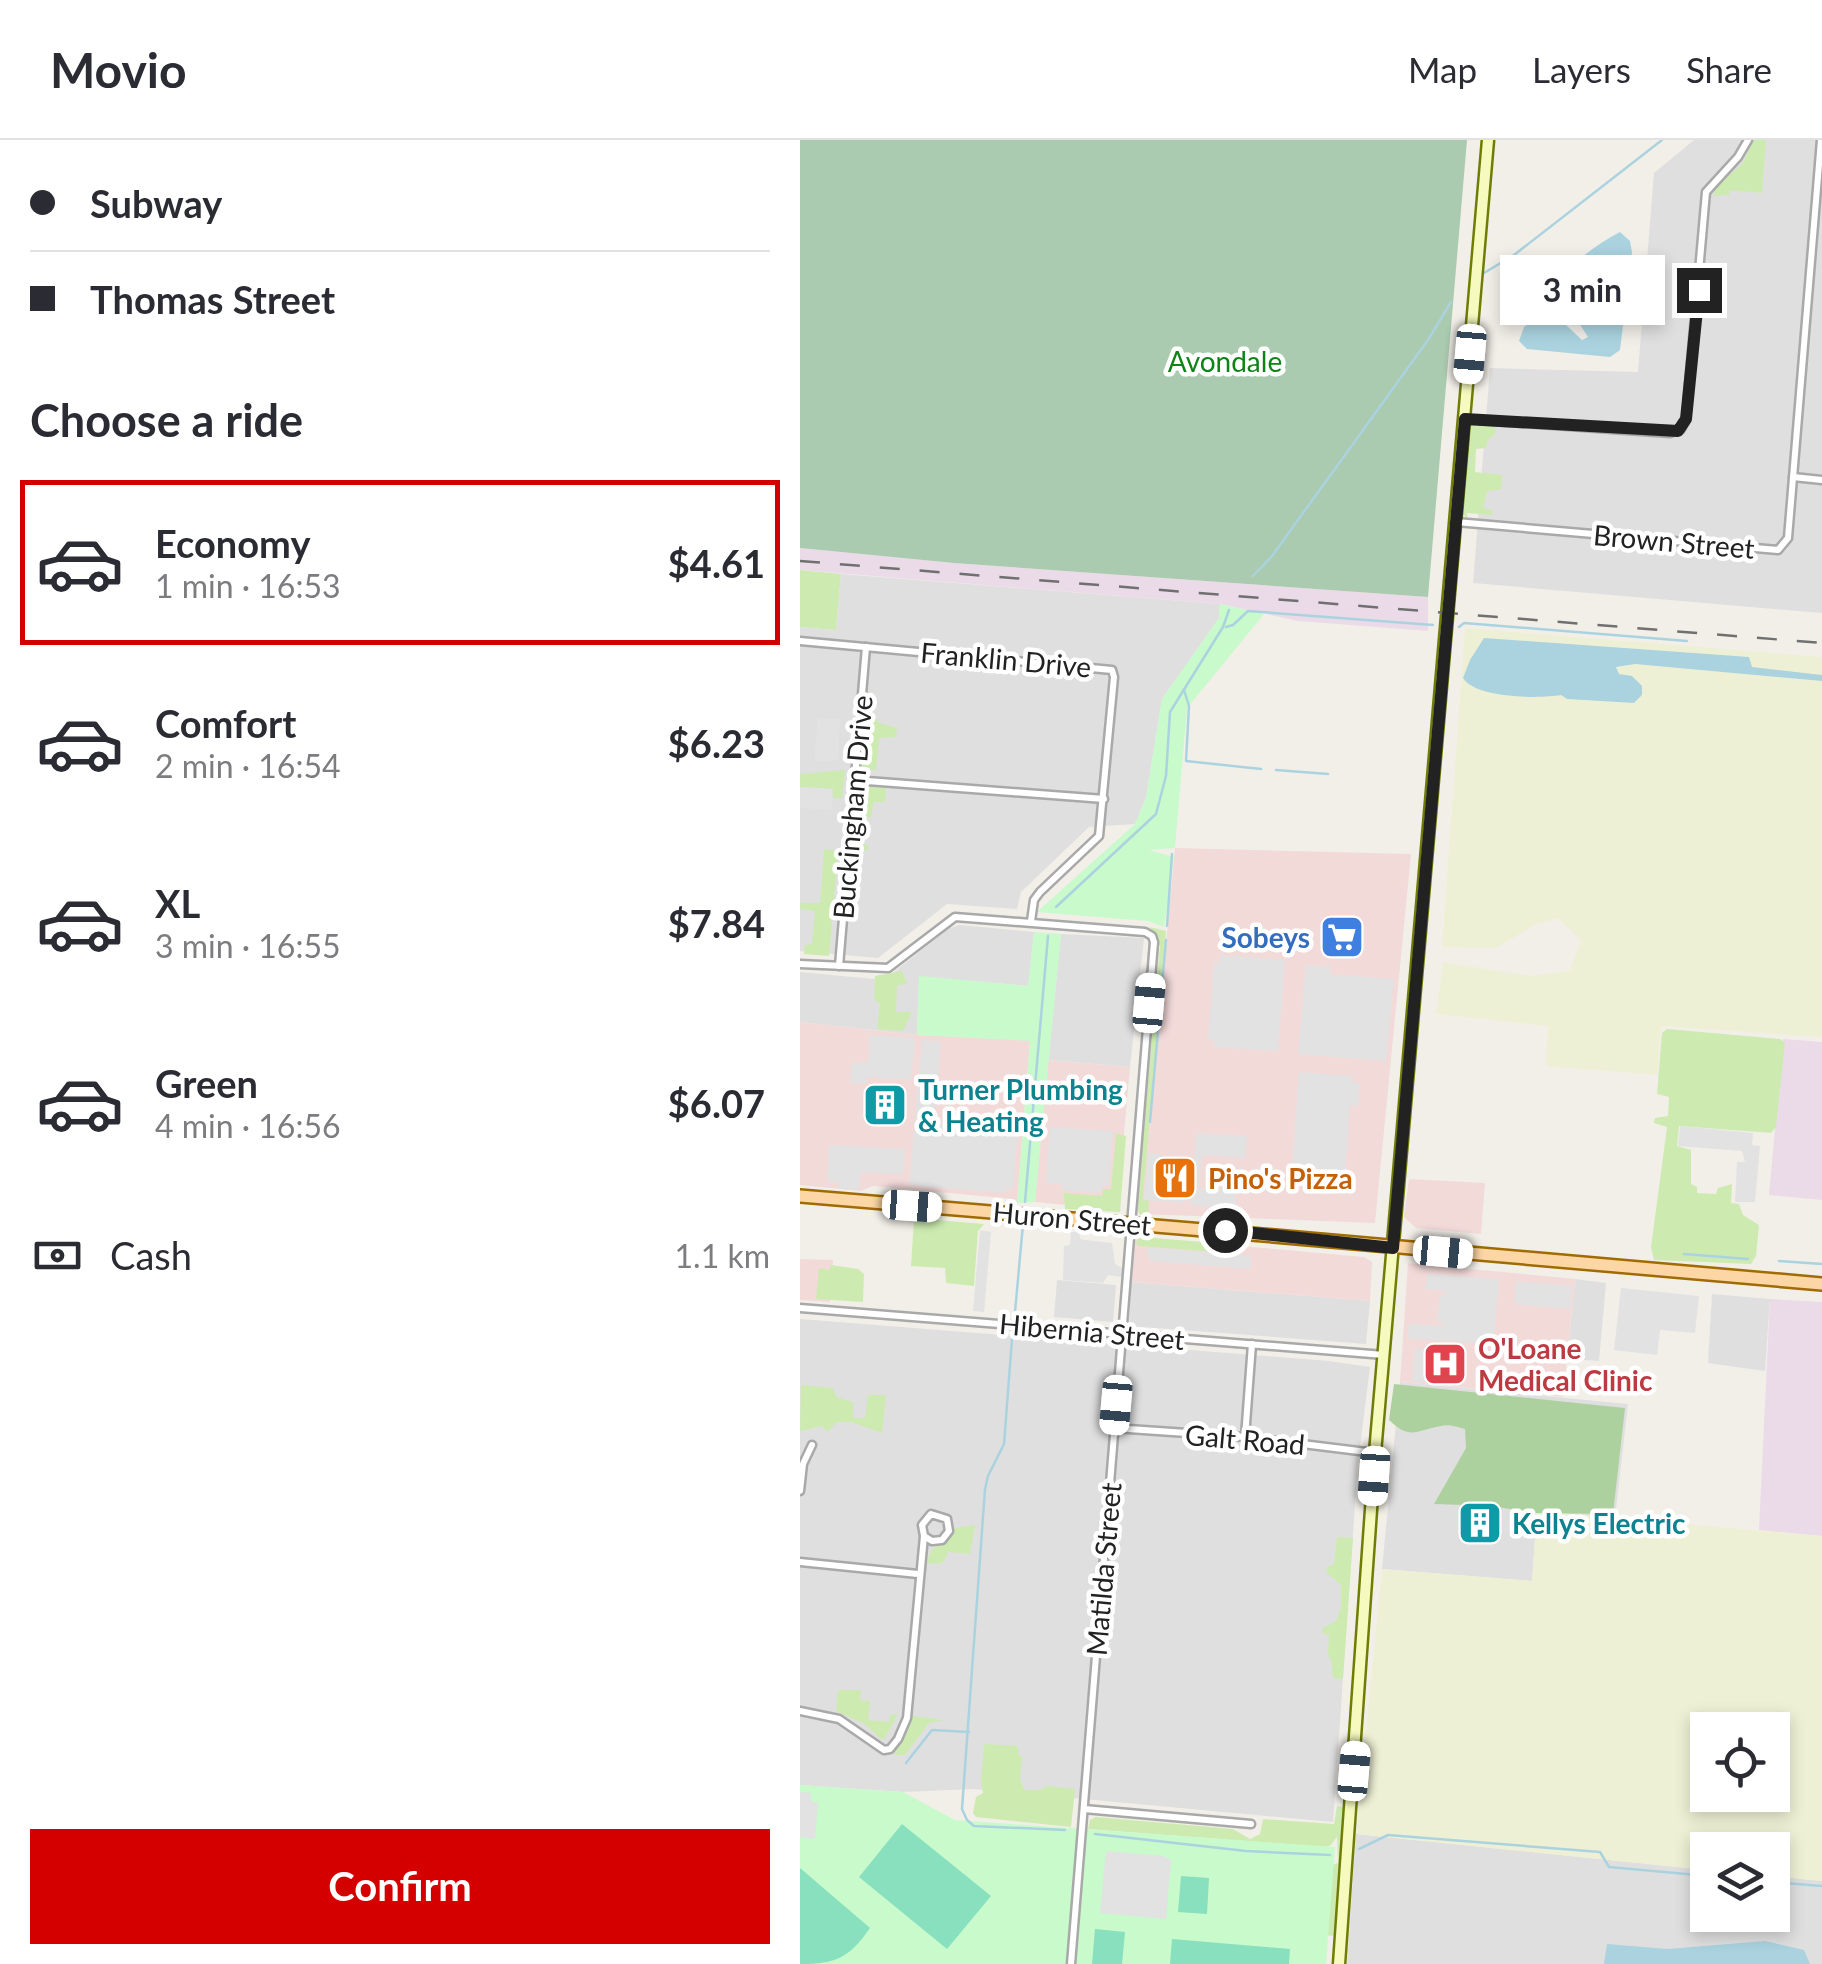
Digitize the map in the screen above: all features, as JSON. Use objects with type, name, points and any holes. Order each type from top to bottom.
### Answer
[{"type":"main road","name":"Huron Street","points":[[800,1196],[1822,1284]]},
{"type":"street","points":[[1339,1964],[1375,1453],[1488,140]]},
{"type":"street","points":[[1465,419],[1670,433],[1680,429],[1686,419],[1706,192],[1748,140]]},
{"type":"street","name":"Brown Street","points":[[1456,522],[1778,550],[1788,538],[1821,140]]},
{"type":"street","points":[[1792,477],[1822,480]]},
{"type":"street","name":"Franklin Drive","points":[[800,641],[1110,668],[1114,678],[1100,836],[1034,900],[1031,921]]},
{"type":"street","name":"Buckingham Drive","points":[[839,966],[866,647]]},
{"type":"street","points":[[854,780],[1104,799]]},
{"type":"street","points":[[800,964],[888,968],[956,917],[1031,921]]},
{"type":"street","name":"Matilda Street","points":[[1031,921],[1145,932],[1152,936],[1071,1964]]},
{"type":"street","name":"Hibernia Street","points":[[800,1308],[1385,1355]]},
{"type":"street","points":[[1245,1437],[1252,1344]]},
{"type":"street","name":"Galt Road","points":[[1114,1428],[1245,1437],[1375,1453]]},
{"type":"street","points":[[800,1491],[803,1464],[812,1445]]},
{"type":"street","points":[[800,1711],[839,1719],[884,1750],[890,1748],[907,1718],[922,1525],[927,1516],[936,1513],[947,1519],[949,1531],[942,1540],[932,1541],[924,1536]]},
{"type":"street","points":[[800,1562],[918,1574]]},
{"type":"street","points":[[1084,1810],[1251,1824]]},
{"type":"shaded area","points":[[1694,140],[1822,140],[1822,613],[1473,583],[1490,368],[1638,372],[1654,173]]},
{"type":"shaded area","points":[[800,548],[1428,597],[1428,631],[1298,621],[1220,604],[800,570]]},
{"type":"shaded area","points":[[841,574],[1220,604],[1219,618],[1162,699],[1146,798],[1135,824],[1089,827],[1021,892],[1017,909],[947,904],[878,958],[800,951],[800,627],[836,630]]},
{"type":"shaded area","points":[[818,718],[840,719],[838,760],[814,762]]},
{"type":"shaded area","points":[[800,787],[832,789],[832,810],[800,808]]},
{"type":"shaded area","points":[[1175,848],[1411,854],[1375,1223],[1141,1214]]},
{"type":"shaded area","points":[[959,925],[1034,932],[1029,986],[919,977],[917,1035],[800,1022],[800,972],[884,980],[948,929]]},
{"type":"shaded area","points":[[1061,934],[1144,938],[1130,1067],[1048,1060]]},
{"type":"shaded area","points":[[1220,955],[1285,960],[1278,1051],[1214,1047],[1214,1041],[1208,1040],[1214,962],[1219,962]]},
{"type":"shaded area","points":[[1306,965],[1330,967],[1330,974],[1394,979],[1386,1061],[1298,1054]]},
{"type":"shaded area","points":[[800,1022],[917,1035],[1030,1040],[1017,1203],[1013,1199],[873,1186],[861,1191],[800,1185]]},
{"type":"shaded area","points":[[870,1035],[915,1038],[911,1080],[867,1077],[866,1084],[850,1083],[852,1062],[868,1063]]},
{"type":"shaded area","points":[[1783,1039],[1822,1042],[1822,1200],[1769,1195]]},
{"type":"shaded area","points":[[922,1040],[941,1042],[934,1122],[1018,1129],[1013,1189],[1005,1189],[1004,1193],[909,1185]]},
{"type":"shaded area","points":[[1048,1060],[1130,1067],[1117,1210],[1035,1202]]},
{"type":"shaded area","points":[[1299,1072],[1353,1076],[1352,1082],[1360,1083],[1358,1106],[1350,1106],[1344,1184],[1291,1180]]},
{"type":"shaded area","points":[[1680,1126],[1753,1133],[1752,1145],[1760,1146],[1755,1202],[1735,1202],[1737,1162],[1745,1162],[1742,1151],[1678,1146]]},
{"type":"shaded area","points":[[1050,1127],[1113,1131],[1109,1185],[1102,1185],[1101,1193],[1062,1190],[1062,1184],[1046,1183]]},
{"type":"shaded area","points":[[1196,1133],[1247,1136],[1245,1158],[1202,1155],[1199,1188],[1235,1192],[1237,1209],[1190,1205]]},
{"type":"shaded area","points":[[829,1145],[905,1149],[904,1174],[861,1172],[859,1190],[838,1189],[838,1182],[827,1181]]},
{"type":"shaded area","points":[[1148,1153],[1169,1156],[1165,1192],[1168,1188],[1185,1189],[1185,1203],[1144,1200]]},
{"type":"shaded area","points":[[1409,1179],[1485,1183],[1481,1234],[1416,1228],[1404,1217]]},
{"type":"shaded area","points":[[980,1230],[991,1232],[984,1312],[973,1311]]},
{"type":"shaded area","points":[[1071,1232],[1079,1232],[1080,1239],[1112,1243],[1115,1264],[1122,1268],[1122,1277],[1108,1275],[1103,1283],[1063,1280],[1064,1246],[1070,1245]]},
{"type":"shaded area","points":[[1140,1237],[1364,1257],[1372,1262],[1370,1301],[1132,1282],[1135,1240]]},
{"type":"shaded area","points":[[1147,1247],[1251,1256],[1250,1269],[1149,1261]]},
{"type":"shaded area","points":[[800,1259],[833,1260],[830,1302],[800,1300]]},
{"type":"shaded area","points":[[1408,1263],[1575,1279],[1563,1397],[1400,1382]]},
{"type":"shaded area","points":[[1427,1274],[1499,1279],[1491,1344],[1408,1338],[1409,1324],[1443,1326],[1437,1322],[1440,1294],[1445,1295],[1445,1291],[1425,1289]]},
{"type":"shaded area","points":[[1575,1279],[1606,1283],[1599,1361],[1567,1359]]},
{"type":"shaded area","points":[[1057,1280],[1116,1285],[1113,1322],[1054,1317]]},
{"type":"shaded area","points":[[1516,1281],[1572,1286],[1570,1309],[1514,1304]]},
{"type":"shaded area","points":[[1131,1282],[1370,1301],[1366,1344],[1129,1326]]},
{"type":"shaded area","points":[[1621,1288],[1699,1296],[1695,1333],[1660,1330],[1657,1355],[1614,1350]]},
{"type":"shaded area","points":[[1712,1294],[1770,1299],[1765,1371],[1708,1363]]},
{"type":"shaded area","points":[[1770,1299],[1822,1302],[1822,1536],[1759,1530]]},
{"type":"shaded area","points":[[800,1319],[1370,1367],[1358,1462],[1333,1822],[974,1789],[903,1792],[800,1785]]},
{"type":"shaded area","points":[[1415,1348],[1427,1350],[1425,1373],[1460,1377],[1459,1385],[1412,1381]]},
{"type":"shaded area","points":[[1400,1382],[1628,1404],[1615,1518],[1537,1511],[1532,1581],[1382,1569]]},
{"type":"shaded area","points":[[800,1792],[811,1793],[811,1801],[818,1803],[815,1839],[800,1837]]},
{"type":"shaded area","points":[[1356,1834],[1690,1868],[1690,1932],[1790,1932],[1790,1878],[1822,1881],[1822,1964],[1347,1964]]},
{"type":"shaded area","points":[[1106,1851],[1171,1860],[1166,1919],[1100,1913]]},
{"type":"green space","name":"Avondale","points":[[800,140],[1467,140],[1428,597],[800,548]]},
{"type":"green space","points":[[1754,140],[1766,140],[1762,193],[1730,190],[1729,195],[1713,196],[1716,187],[1742,164]]},
{"type":"green space","points":[[1474,424],[1496,425],[1495,435],[1488,439],[1486,448],[1476,449],[1475,472],[1502,475],[1501,489],[1487,491],[1483,508],[1492,510],[1492,515],[1467,513],[1467,519],[1463,514],[1468,439]]},
{"type":"green space","points":[[800,570],[841,574],[836,630],[800,627]]},
{"type":"green space","points":[[1220,604],[1264,614],[1187,708],[1175,848],[1149,850],[1174,857],[1164,927],[1148,921],[1037,912],[1135,824],[1146,798],[1162,699],[1219,618]]},
{"type":"green space","points":[[1465,628],[1822,657],[1822,1037],[1661,1026],[1657,1075],[1546,1066],[1548,1026],[1436,1014],[1443,962],[1529,976],[1570,971],[1581,940],[1558,918],[1534,925],[1497,948],[1442,947]]},
{"type":"green space","points":[[868,693],[874,693],[872,716],[897,728],[896,737],[879,738],[876,770],[862,769]]},
{"type":"green space","points":[[845,770],[842,798],[833,798],[833,789],[800,787],[800,774]]},
{"type":"green space","points":[[870,786],[886,788],[885,802],[874,802],[871,817],[864,818],[862,844],[868,845],[868,850],[855,849],[860,792]]},
{"type":"green space","points":[[824,849],[838,851],[829,956],[804,954],[805,945],[812,944],[815,911],[800,909],[800,903],[820,903]]},
{"type":"green space","points":[[1150,927],[1166,931],[1143,1199],[1149,1201],[1148,1216],[1140,1215],[1137,1208],[1160,946]]},
{"type":"green space","points":[[1034,932],[1061,934],[1035,1202],[1017,1203],[1030,1041],[917,1035],[919,976],[1028,986]]},
{"type":"green space","points":[[902,971],[907,983],[897,986],[896,1012],[912,1012],[903,1031],[877,1029],[880,1003],[874,1000],[875,976]]},
{"type":"green space","points":[[1667,1029],[1780,1039],[1785,1043],[1776,1127],[1771,1133],[1679,1126],[1677,1146],[1691,1150],[1691,1184],[1697,1187],[1697,1193],[1716,1194],[1718,1188],[1732,1184],[1731,1203],[1739,1204],[1743,1215],[1759,1225],[1756,1256],[1751,1264],[1654,1260],[1651,1247],[1667,1127],[1654,1123],[1655,1118],[1668,1116],[1669,1097],[1657,1094],[1662,1033]]},
{"type":"green space","points":[[1110,1132],[1126,1136],[1120,1212],[1065,1209],[1063,1187],[1065,1193],[1102,1196],[1103,1189],[1111,1189],[1116,1134]]},
{"type":"green space","points":[[914,1218],[984,1224],[978,1231],[974,1286],[946,1283],[945,1268],[911,1266]]},
{"type":"green space","points":[[1140,1237],[1216,1243],[1216,1252],[1138,1246]]},
{"type":"green space","points":[[831,1265],[858,1269],[864,1274],[863,1302],[816,1299],[819,1268],[829,1270]]},
{"type":"green space","points":[[1394,1384],[1625,1408],[1613,1514],[1533,1513],[1492,1506],[1434,1504],[1466,1448],[1465,1429],[1444,1425],[1403,1430],[1389,1420]]},
{"type":"green space","points":[[801,1385],[832,1388],[838,1398],[853,1402],[853,1418],[865,1418],[868,1395],[886,1395],[882,1433],[851,1422],[837,1422],[827,1432],[823,1426],[800,1431]]},
{"type":"green space","points":[[1537,1511],[1822,1536],[1822,1881],[1790,1878],[1790,1832],[1690,1832],[1690,1868],[1356,1834],[1382,1569],[1532,1581]]},
{"type":"green space","points":[[975,1525],[970,1554],[948,1552],[939,1564],[927,1563],[931,1550],[948,1540],[954,1528]]},
{"type":"green space","points":[[1337,1537],[1353,1538],[1343,1679],[1333,1678],[1329,1635],[1322,1633],[1323,1628],[1336,1621],[1341,1608],[1341,1585],[1326,1572],[1328,1566],[1334,1565]]},
{"type":"green space","points":[[838,1690],[861,1690],[860,1700],[870,1701],[868,1720],[889,1722],[890,1715],[898,1714],[885,1738],[836,1711]]},
{"type":"green space","points":[[913,1716],[944,1720],[929,1723],[905,1755],[894,1755]]},
{"type":"green space","points":[[984,1744],[1018,1746],[1018,1755],[1022,1756],[1020,1780],[1025,1790],[1046,1786],[1075,1789],[1071,1827],[976,1817],[976,1797],[983,1793]]},
{"type":"green space","points":[[800,1785],[903,1792],[955,1820],[1335,1847],[1326,1964],[800,1964]]},
{"type":"green space","points":[[1337,1806],[1344,1807],[1335,1936],[1269,1930],[1330,1866],[1338,1863],[1337,1837],[1324,1847],[1088,1829],[1090,1820],[1096,1817],[1233,1829],[1250,1839],[1260,1834],[1263,1819],[1334,1824]]},
{"type":"green space","points":[[902,1824],[991,1896],[947,1949],[859,1877]]},
{"type":"green space","points":[[800,1868],[870,1928],[841,1957],[800,1964]]},
{"type":"green space","points":[[1181,1876],[1209,1878],[1207,1914],[1178,1912]]},
{"type":"green space","points":[[1095,1929],[1125,1932],[1122,1964],[1092,1964]]},
{"type":"green space","points":[[1172,1939],[1290,1949],[1289,1964],[1170,1964]]},
{"type":"water","points":[[1620,232],[1630,241],[1632,252],[1620,350],[1610,357],[1527,349],[1519,341],[1524,327],[1534,320],[1566,325],[1582,340],[1588,337],[1575,317],[1532,298],[1536,291]]},
{"type":"water","points":[[1484,638],[1749,657],[1752,667],[1822,675],[1822,681],[1635,664],[1616,667],[1619,674],[1632,676],[1642,686],[1642,695],[1634,703],[1567,699],[1561,695],[1508,696],[1480,690],[1463,678]]},
{"type":"water","points":[[1765,1941],[1804,1950],[1810,1964],[1604,1964],[1607,1944],[1667,1949]]},
{"type":"waterway","points":[[1484,273],[1514,255],[1662,140]]},
{"type":"waterway","points":[[1253,576],[1272,556],[1428,340],[1451,302]]},
{"type":"waterway","points":[[1056,907],[1156,814],[1166,776],[1170,712],[1223,627],[1229,610]]},
{"type":"waterway","points":[[1226,627],[1248,611],[1433,625]]},
{"type":"waterway","points":[[1459,627],[1464,623],[1687,641]]},
{"type":"waterway","points":[[1184,690],[1189,706],[1186,761],[1261,769]]},
{"type":"waterway","points":[[1276,770],[1328,774]]},
{"type":"waterway","points":[[1167,926],[1172,854]]},
{"type":"waterway","points":[[1025,1202],[1048,936]]},
{"type":"waterway","points":[[1150,1122],[1166,940]]},
{"type":"waterway","points":[[1015,1312],[1023,1224]]},
{"type":"waterway","points":[[1684,1254],[1748,1259]]},
{"type":"waterway","points":[[1779,1261],[1822,1264]]},
{"type":"waterway","points":[[1012,1339],[1004,1444],[985,1489],[962,1809],[974,1826],[1065,1830]]},
{"type":"waterway","points":[[906,1763],[932,1730],[969,1732]]},
{"type":"waterway","points":[[1095,1834],[1246,1851],[1330,1855]]},
{"type":"waterway","points":[[1359,1849],[1388,1835],[1600,1852],[1609,1867],[1690,1874]]},
{"type":"waterway","points":[[1790,1883],[1822,1886]]},
{"type":"railway","points":[[800,561],[1822,643]]},
{"type":"place","name":"Sobeys","points":[[1342,937]]},
{"type":"place","name":"Turner Plumbing & Heating","points":[[885,1105]]},
{"type":"place","name":"Pino's Pizza","points":[[1175,1178]]},
{"type":"place","name":"O'Loane Medical Clinic","points":[[1445,1364]]},
{"type":"place","name":"Kellys Electric","points":[[1480,1523]]},
{"type":"route","points":[[1225,1230],[1393,1248],[1465,419],[1678,431],[1686,419],[1699,290]]}]
